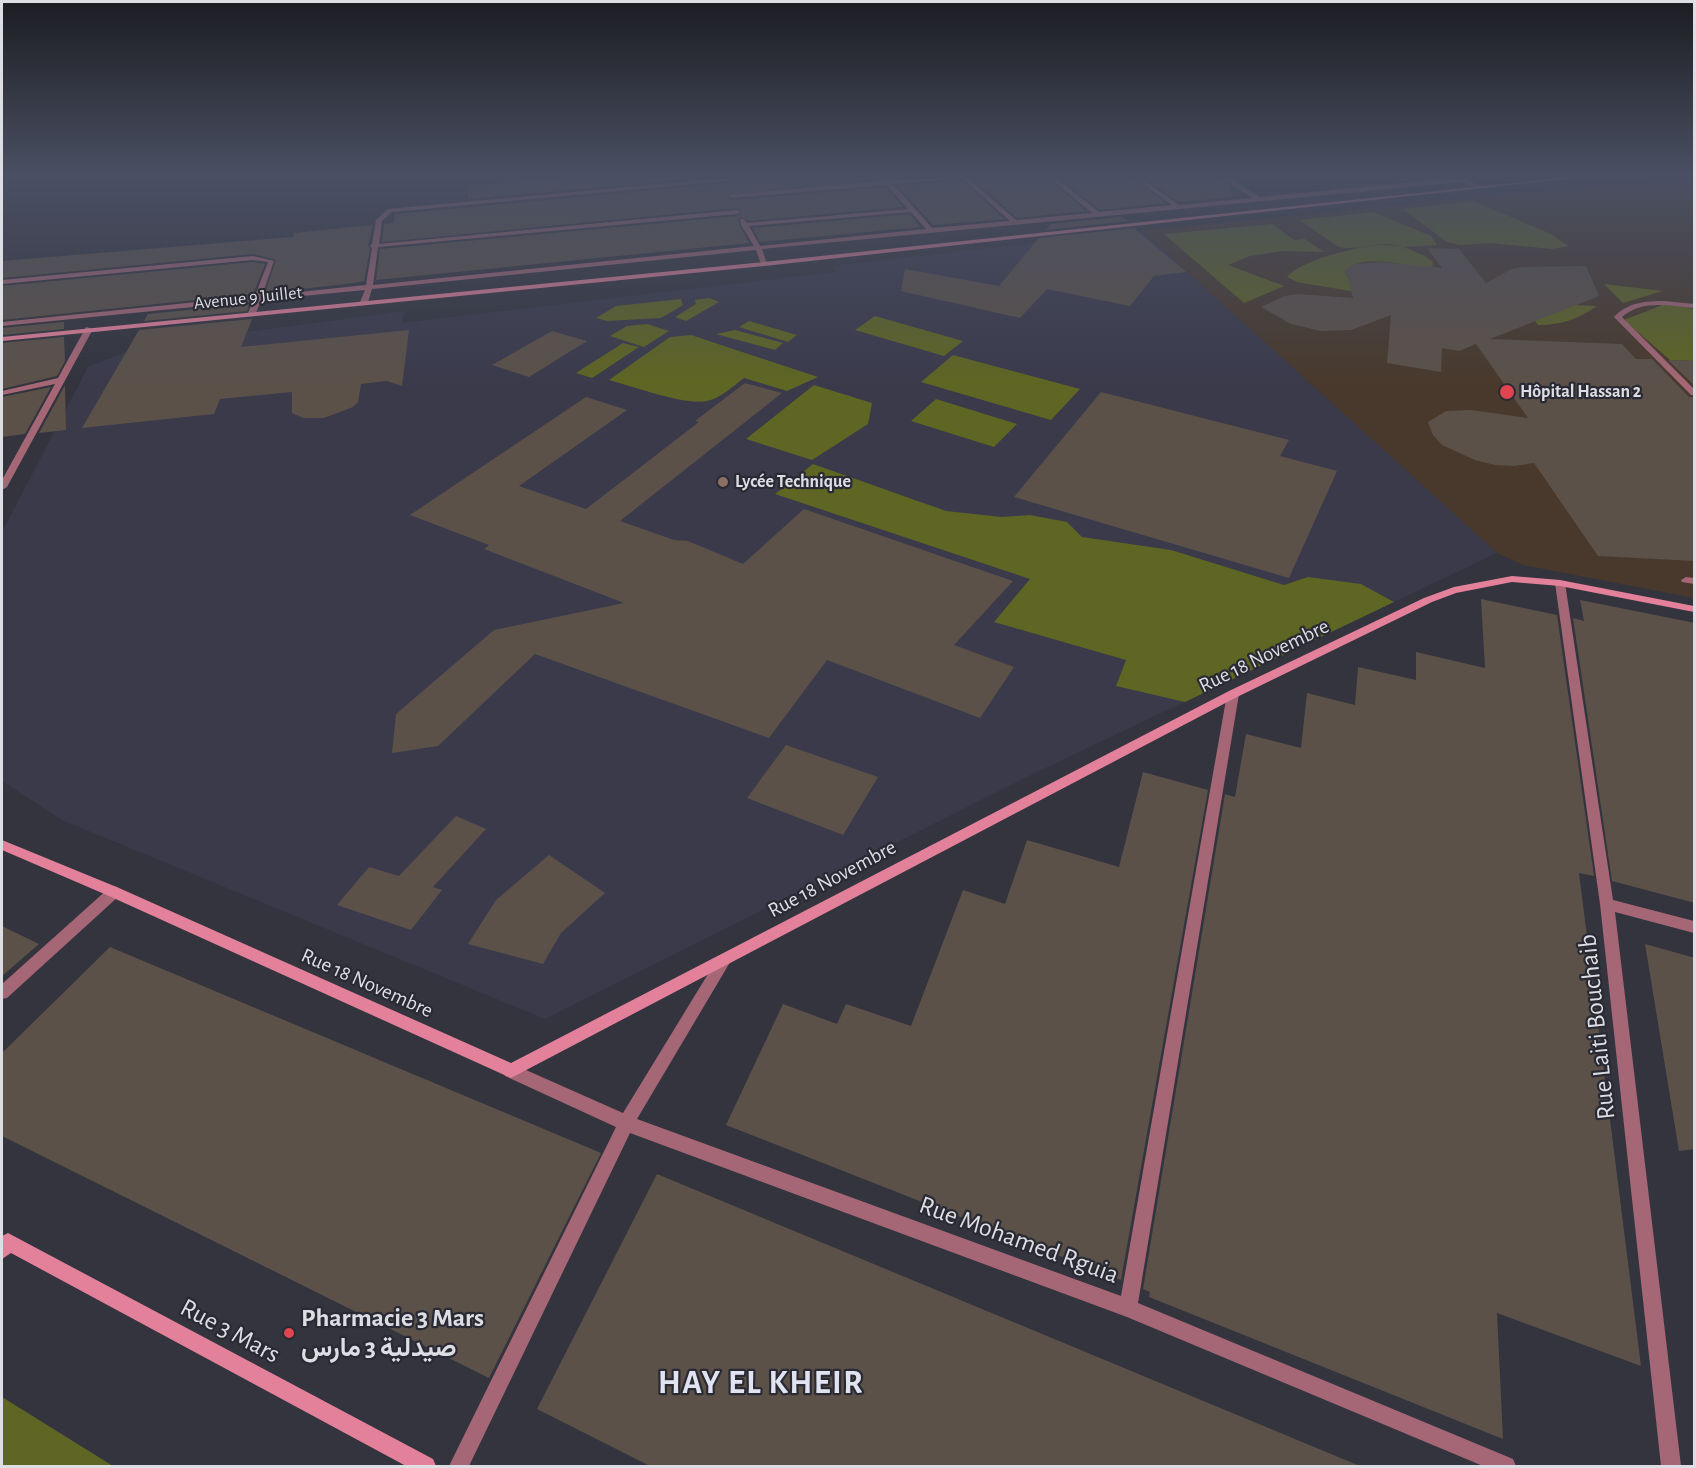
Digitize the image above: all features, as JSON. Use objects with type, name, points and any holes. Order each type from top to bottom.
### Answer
[{"type":"street","points":[[364,302],[369,288],[374,247]]},
{"type":"street","points":[[758,247],[764,264]]},
{"type":"street","points":[[2,324],[763,247]]},
{"type":"street","name":"Avenue 9 Juillet","points":[[2,339],[926,247]]},
{"type":"street","points":[[2,282],[253,258],[268,259],[271,265],[252,313]]},
{"type":"street","points":[[1695,306],[1657,303],[1637,306],[1622,312],[1618,317],[1695,393]]},
{"type":"street","points":[[2,487],[89,329]]},
{"type":"street","points":[[2,393],[61,380]]},
{"type":"street","name":"Rue 18 Novembre","points":[[2,845],[114,892],[512,1071],[1233,694],[1428,600],[1454,590],[1512,579],[1560,583],[1695,609]]},
{"type":"street","name":"Rue Laiti Bouchaib","points":[[1560,583],[1607,904],[1671,1467]]},
{"type":"street","points":[[1128,1308],[1233,694]]},
{"type":"street","points":[[2,993],[114,892]]},
{"type":"street","points":[[1607,904],[1695,927]]},
{"type":"street","points":[[459,1467],[626,1123],[724,960]]},
{"type":"street","name":"Rue Mohamed Rguia","points":[[512,1071],[626,1123],[1128,1308],[1506,1467]]},
{"type":"street","name":"Rue 3 Mars","points":[[4,1244],[426,1467]]},
{"type":"shaded area","name":"Lycée Technique","points":[[1005,247],[1159,247],[1497,553],[1033,774],[545,1019],[62,820],[2,781],[2,532],[88,367],[141,346],[405,311],[401,323],[836,272],[833,266]]},
{"type":"shaded area","name":"Hôpital Hassan 2","points":[[1159,247],[1694,247],[1694,598],[1523,565],[1497,553]]},
{"type":"green space","points":[[1179,247],[1316,247],[1324,252],[1283,251],[1250,256],[1228,265],[1284,286],[1244,303]]},
{"type":"green space","points":[[1338,247],[1365,247],[1354,248]]},
{"type":"green space","points":[[1369,247],[1412,247],[1404,247],[1433,262],[1432,270],[1387,262],[1362,262],[1345,272],[1356,292],[1297,282],[1287,277],[1304,265],[1346,251]]},
{"type":"green space","points":[[1527,247],[1565,247],[1552,249]]},
{"type":"green space","points":[[1604,284],[1663,291],[1623,303]]},
{"type":"green space","points":[[1518,297],[1572,305],[1597,306],[1569,320],[1538,325]]},
{"type":"green space","points":[[709,298],[719,302],[686,321],[675,317],[696,304],[695,300]]},
{"type":"green space","points":[[681,299],[683,305],[661,318],[607,321],[596,318],[616,306]]},
{"type":"green space","points":[[1665,304],[1694,309],[1694,361],[1670,360],[1624,320]]},
{"type":"green space","points":[[875,316],[963,341],[944,356],[855,330]]},
{"type":"green space","points":[[749,321],[797,335],[788,342],[739,327]]},
{"type":"green space","points":[[647,324],[669,331],[644,347],[610,336],[627,326]]},
{"type":"green space","points":[[735,330],[783,343],[775,350],[716,334]]},
{"type":"green space","points":[[691,335],[818,377],[787,391],[744,378],[717,397],[698,402],[673,398],[609,380],[670,337]]},
{"type":"green space","points":[[623,343],[639,347],[592,378],[576,373]]},
{"type":"green space","points":[[953,355],[1080,389],[1051,420],[921,382]]},
{"type":"green space","points":[[814,385],[872,403],[868,424],[812,460],[746,439]]},
{"type":"green space","points":[[936,399],[1017,424],[994,447],[911,421]]},
{"type":"green space","points":[[813,464],[946,511],[1002,517],[1030,515],[1067,522],[1082,537],[1171,550],[1284,585],[1308,577],[1361,584],[1394,602],[1185,702],[1116,686],[1126,660],[994,622],[1030,579],[775,494]]},
{"type":"green space","points":[[2,1397],[113,1466],[2,1466]]},
{"type":"building","points":[[178,247],[368,247],[370,249],[364,281],[265,293],[276,260],[253,254],[2,278],[2,261]]},
{"type":"building","points":[[407,247],[714,247],[376,280],[380,249]]},
{"type":"building","points":[[1032,247],[1156,247],[1186,272],[1154,276],[1130,306],[1047,289],[1020,318],[901,291],[905,269],[999,286]]},
{"type":"building","points":[[1427,248],[1459,249],[1486,283],[1512,269],[1522,267],[1586,266],[1599,296],[1490,339],[1622,344],[1636,359],[1652,359],[1689,397],[1695,397],[1695,561],[1598,556],[1534,463],[1515,466],[1495,465],[1475,460],[1442,445],[1433,435],[1428,422],[1446,411],[1471,410],[1528,418],[1476,344],[1459,351],[1442,348],[1441,372],[1387,363],[1391,315],[1351,330],[1321,331],[1291,324],[1261,307],[1285,296],[1297,294],[1353,298],[1345,269],[1356,264],[1380,262],[1442,268]]},
{"type":"building","points":[[253,262],[265,264],[253,294],[2,320],[2,286]]},
{"type":"building","points":[[249,304],[247,311],[144,321],[148,314]]},
{"type":"building","points":[[252,319],[241,347],[409,330],[402,386],[387,381],[361,384],[358,402],[353,407],[324,418],[303,418],[292,413],[292,392],[220,399],[214,414],[82,428],[139,330]]},
{"type":"building","points":[[64,322],[64,329],[2,335],[2,328]]},
{"type":"building","points":[[552,331],[587,341],[529,377],[492,365]]},
{"type":"building","points":[[64,337],[65,361],[57,376],[2,389],[2,343]]},
{"type":"building","points":[[1668,360],[1695,361],[1695,386]]},
{"type":"building","points":[[745,383],[782,393],[620,521],[674,540],[688,541],[743,564],[804,509],[1013,581],[954,645],[1014,667],[980,718],[827,660],[769,738],[535,654],[438,746],[392,753],[396,714],[494,630],[624,603],[484,549],[489,545],[410,515],[586,397],[627,410],[519,486],[586,509],[699,422],[695,421]]},
{"type":"building","points":[[65,385],[66,430],[39,433]]},
{"type":"building","points":[[51,387],[25,434],[2,437],[2,397]]},
{"type":"building","points":[[1101,392],[1289,440],[1280,456],[1337,471],[1289,578],[1014,497]]},
{"type":"building","points":[[1481,599],[1557,615],[1594,876],[1579,873],[1641,1366],[1497,1313],[1503,1439],[1149,1297],[1150,1292],[1143,1289],[1225,794],[1235,797],[1246,734],[1301,748],[1307,693],[1355,705],[1358,667],[1416,680],[1416,652],[1485,668]]},
{"type":"building","points":[[1580,600],[1695,623],[1695,903],[1612,881],[1573,618],[1584,621]]},
{"type":"building","points":[[786,745],[878,777],[843,835],[747,798]]},
{"type":"building","points":[[1143,772],[1208,790],[1121,1280],[726,1125],[783,1004],[837,1024],[846,1004],[911,1026],[963,890],[1005,904],[1027,840],[1119,867]]},
{"type":"building","points":[[456,816],[486,829],[433,887],[442,890],[411,930],[337,905],[369,867],[399,876]]},
{"type":"building","points":[[549,855],[605,893],[561,933],[543,964],[468,944],[496,900]]},
{"type":"building","points":[[2,926],[39,944],[2,976]]},
{"type":"building","points":[[1645,944],[1695,958],[1695,1149],[1679,1151]]},
{"type":"building","points":[[110,947],[601,1153],[489,1378],[2,1136],[2,1053]]},
{"type":"building","points":[[657,1174],[1360,1467],[652,1467],[537,1409]]},
{"type":"place","name":"Hôpital Hassan 2","points":[[1507,392]]},
{"type":"place","name":"Lycée Technique","points":[[723,482]]},
{"type":"place","name":"Pharmacie 3 Mars صيدلية 3 مارس","points":[[289,1333]]},
{"type":"district","name":"HAY EL KHEIR","points":[[761,1383]]}]
